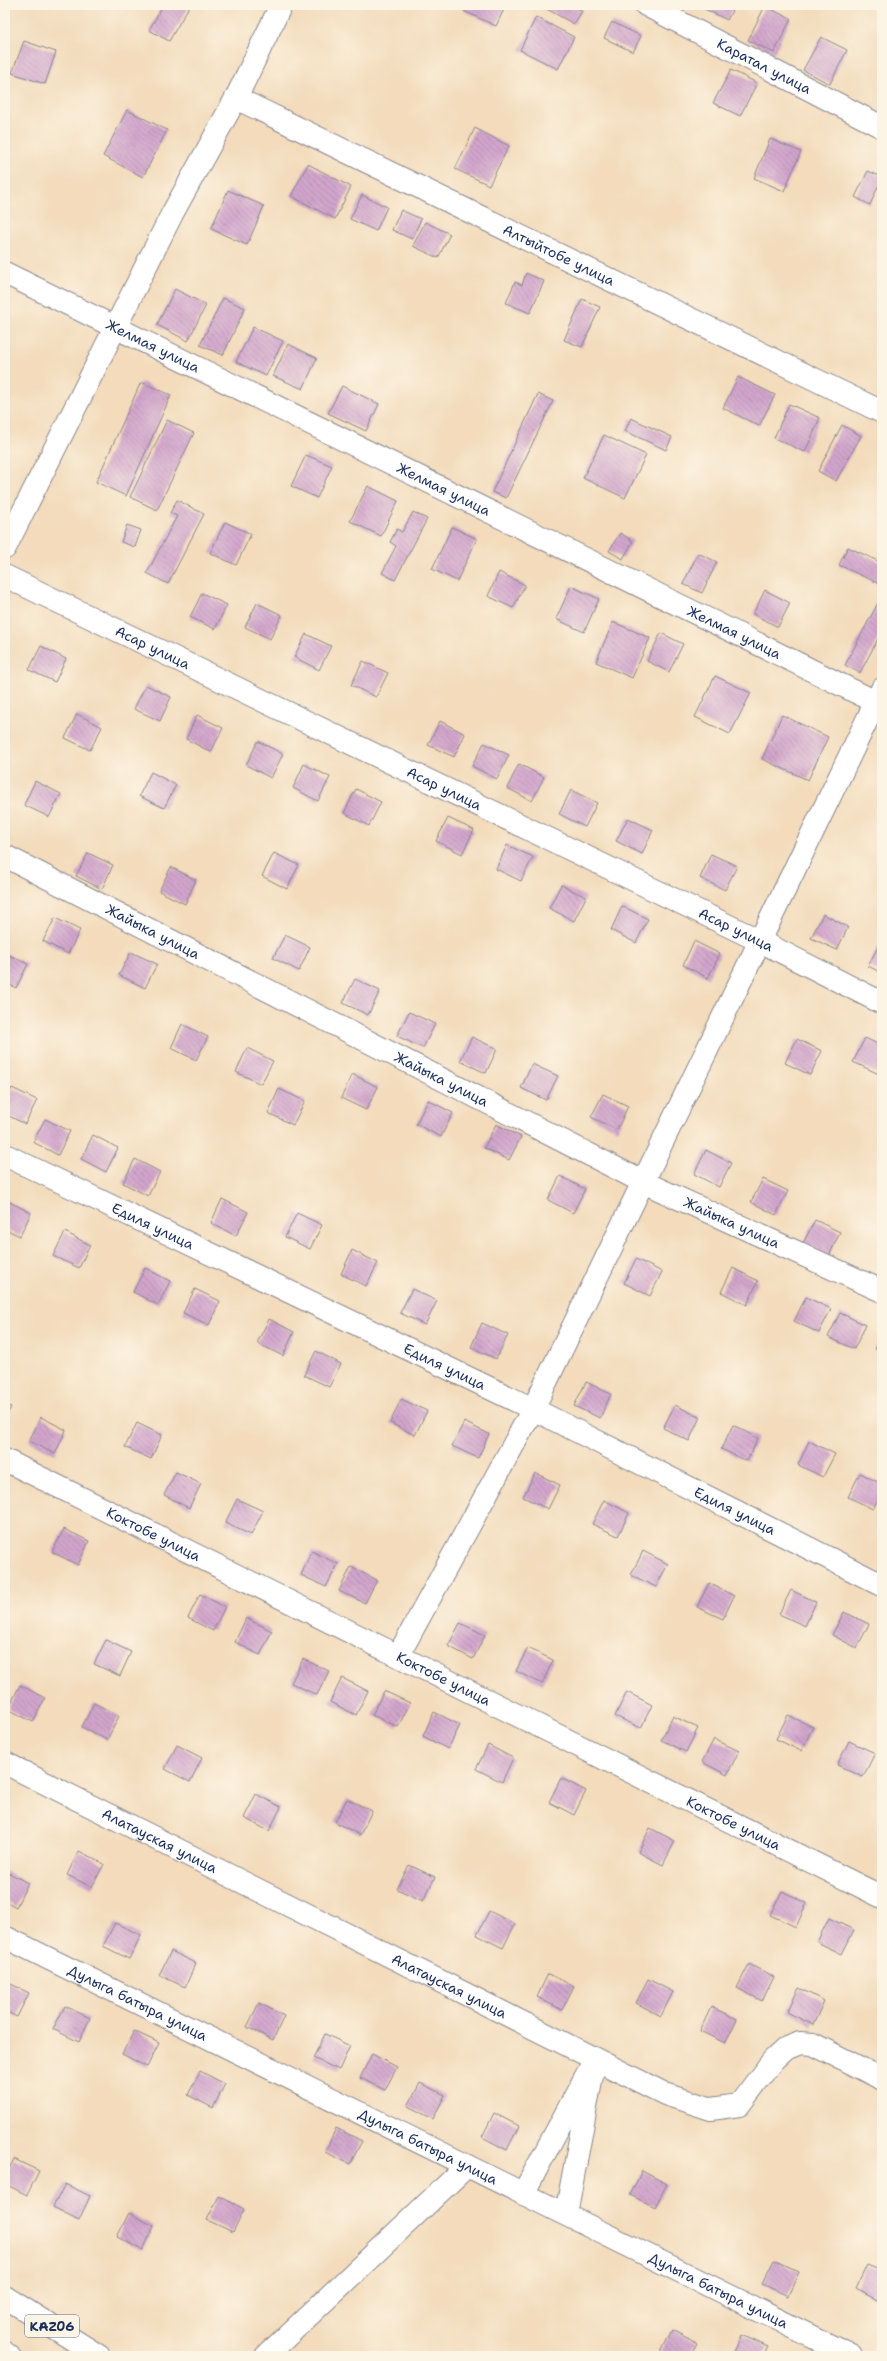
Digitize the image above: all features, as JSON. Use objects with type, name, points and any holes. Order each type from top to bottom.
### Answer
[{"type":"main road","points":[[5,548],[172,214],[236,98],[281,5]]},
{"type":"main road","name":"Каратал улица","points":[[646,5],[882,127]]},
{"type":"main road","name":"Алтыйтобе улица","points":[[236,98],[882,412]]},
{"type":"main road","name":"Желмая улица","points":[[5,273],[880,699]]},
{"type":"main road","name":"Асар улица","points":[[5,576],[760,941],[882,1003]]},
{"type":"main road","points":[[398,1656],[533,1409],[730,1006],[760,941],[880,699]]},
{"type":"main road","name":"Жайыка улица","points":[[5,856],[643,1182],[882,1291]]},
{"type":"main road","name":"Едиля улица","points":[[5,1155],[533,1409],[882,1585]]},
{"type":"main road","name":"Коктобе улица","points":[[5,1460],[882,1897]]},
{"type":"main road","name":"Алатауская улица","points":[[5,1763],[664,2094],[712,2109],[739,2105],[773,2060],[785,2049],[800,2043],[813,2044],[882,2079]]},
{"type":"main road","name":"Дулыга батыра улица","points":[[5,1937],[851,2356]]},
{"type":"main road","points":[[523,2194],[596,2059]]},
{"type":"main road","points":[[566,2214],[596,2059]]},
{"type":"main road","points":[[266,2356],[467,2166]]},
{"type":"main road","name":"KАZ06","points":[[5,2297],[99,2356]]},
{"type":"main road","points":[[5,2353],[9,2356]]},
{"type":"building","points":[[163,5],[190,5],[169,41],[149,30]]},
{"type":"building","points":[[467,5],[506,5],[496,26],[464,11]]},
{"type":"building","points":[[547,5],[572,5],[582,11],[574,24],[545,8]]},
{"type":"building","points":[[702,5],[735,5],[727,20],[701,7]]},
{"type":"building","points":[[765,6],[791,19],[774,53],[748,40]]},
{"type":"building","points":[[536,17],[574,37],[558,69],[520,50]]},
{"type":"building","points":[[612,22],[641,36],[633,52],[604,38]]},
{"type":"building","points":[[821,37],[847,50],[830,84],[803,70]]},
{"type":"building","points":[[24,41],[56,52],[45,84],[12,73]]},
{"type":"building","points":[[731,70],[757,83],[740,116],[713,103]]},
{"type":"building","points":[[127,110],[167,130],[143,177],[103,156]]},
{"type":"building","points":[[475,128],[509,146],[489,185],[455,169]]},
{"type":"building","points":[[770,139],[801,152],[784,191],[754,178]]},
{"type":"building","points":[[308,164],[351,187],[335,219],[291,196]]},
{"type":"building","points":[[868,171],[882,177],[870,205],[855,197]]},
{"type":"building","points":[[228,190],[264,206],[247,245],[211,229]]},
{"type":"building","points":[[362,195],[387,207],[376,231],[350,219]]},
{"type":"building","points":[[401,210],[421,219],[412,239],[392,230]]},
{"type":"building","points":[[425,222],[450,234],[438,258],[413,246]]},
{"type":"building","points":[[526,273],[544,281],[530,313],[506,303],[515,282],[522,285]]},
{"type":"building","points":[[175,289],[206,305],[188,341],[157,325]]},
{"type":"building","points":[[223,298],[245,308],[223,355],[200,345]]},
{"type":"building","points":[[582,299],[600,307],[582,347],[564,340]]},
{"type":"building","points":[[253,327],[283,341],[266,376],[236,362]]},
{"type":"building","points":[[288,344],[317,358],[303,389],[273,376]]},
{"type":"building","points":[[738,377],[775,395],[759,426],[723,408]]},
{"type":"building","points":[[141,382],[171,395],[126,496],[96,482]]},
{"type":"building","points":[[342,386],[379,404],[366,431],[328,413]]},
{"type":"building","points":[[538,394],[553,401],[506,498],[492,492]]},
{"type":"building","points":[[5,399],[9,401],[5,408]]},
{"type":"building","points":[[789,404],[820,418],[805,452],[774,438]]},
{"type":"building","points":[[631,418],[672,437],[666,450],[625,431]]},
{"type":"building","points":[[167,420],[194,433],[157,510],[130,497]]},
{"type":"building","points":[[842,425],[861,436],[836,481],[818,471]]},
{"type":"building","points":[[604,435],[646,455],[625,498],[583,478]]},
{"type":"building","points":[[306,455],[332,466],[317,498],[291,486]]},
{"type":"building","points":[[368,486],[398,501],[381,536],[350,521]]},
{"type":"building","points":[[177,500],[204,514],[168,584],[147,573],[177,516],[170,513]]},
{"type":"building","points":[[413,512],[427,519],[395,580],[382,573],[396,546],[390,542],[397,529],[402,532]]},
{"type":"building","points":[[225,522],[251,534],[236,565],[210,553]]},
{"type":"building","points":[[127,525],[141,530],[135,547],[121,542]]},
{"type":"building","points":[[452,527],[477,539],[457,581],[432,569]]},
{"type":"building","points":[[620,533],[633,541],[623,559],[609,551]]},
{"type":"building","points":[[848,547],[882,563],[882,585],[839,565]]},
{"type":"building","points":[[698,553],[717,562],[702,593],[683,584]]},
{"type":"building","points":[[499,572],[525,585],[513,608],[488,596]]},
{"type":"building","points":[[571,586],[599,599],[584,632],[556,619]]},
{"type":"building","points":[[765,590],[790,603],[778,627],[753,614]]},
{"type":"building","points":[[202,593],[227,605],[215,629],[190,617]]},
{"type":"building","points":[[879,601],[882,602],[882,631],[860,673],[845,665]]},
{"type":"building","points":[[257,603],[282,615],[270,639],[245,627]]},
{"type":"building","points":[[613,622],[650,638],[632,678],[596,662]]},
{"type":"building","points":[[661,633],[683,644],[669,672],[647,661]]},
{"type":"building","points":[[306,634],[331,646],[319,670],[294,657]]},
{"type":"building","points":[[41,646],[66,659],[55,682],[29,670]]},
{"type":"building","points":[[363,661],[388,673],[376,697],[351,685]]},
{"type":"building","points":[[715,676],[751,693],[730,734],[695,717]]},
{"type":"building","points":[[146,685],[171,697],[160,721],[134,709]]},
{"type":"building","points":[[77,714],[102,727],[90,750],[65,738]]},
{"type":"building","points":[[197,715],[223,728],[211,752],[186,739]]},
{"type":"building","points":[[782,715],[828,737],[808,780],[762,759]]},
{"type":"building","points":[[440,721],[465,734],[454,757],[428,745]]},
{"type":"building","points":[[258,741],[283,754],[271,778],[246,765]]},
{"type":"building","points":[[484,743],[509,755],[497,779],[472,766]]},
{"type":"building","points":[[304,764],[330,777],[318,801],[293,788]]},
{"type":"building","points":[[519,764],[544,777],[532,801],[507,788]]},
{"type":"building","points":[[151,772],[176,785],[164,808],[139,796]]},
{"type":"building","points":[[35,781],[61,794],[49,817],[24,805]]},
{"type":"building","points":[[356,789],[381,802],[369,826],[344,813]]},
{"type":"building","points":[[571,790],[597,803],[585,827],[559,814]]},
{"type":"building","points":[[448,818],[474,830],[462,854],[436,841]]},
{"type":"building","points":[[628,818],[653,830],[642,854],[616,841]]},
{"type":"building","points":[[507,845],[533,857],[521,881],[496,869]]},
{"type":"building","points":[[88,853],[113,865],[102,889],[76,876]]},
{"type":"building","points":[[274,853],[299,865],[287,889],[262,876]]},
{"type":"building","points":[[711,854],[737,866],[725,890],[700,878]]},
{"type":"building","points":[[171,867],[196,880],[185,904],[159,891]]},
{"type":"building","points":[[561,885],[586,897],[574,921],[549,908]]},
{"type":"building","points":[[622,906],[648,919],[636,943],[611,930]]},
{"type":"building","points":[[823,914],[848,927],[837,950],[811,938]]},
{"type":"building","points":[[55,918],[80,930],[68,954],[43,941]]},
{"type":"building","points":[[285,935],[310,947],[299,971],[273,958]]},
{"type":"building","points":[[694,941],[720,954],[708,978],[683,965]]},
{"type":"building","points":[[880,943],[882,944],[882,973],[868,966]]},
{"type":"building","points":[[131,952],[157,964],[145,988],[119,975]]},
{"type":"building","points":[[5,953],[28,964],[16,988],[5,982]]},
{"type":"building","points":[[355,979],[380,991],[368,1015],[343,1003]]},
{"type":"building","points":[[409,1012],[435,1024],[423,1048],[397,1036]]},
{"type":"building","points":[[182,1024],[208,1037],[196,1060],[171,1048]]},
{"type":"building","points":[[472,1037],[497,1049],[486,1073],[460,1061]]},
{"type":"building","points":[[865,1038],[882,1046],[882,1067],[879,1074],[853,1062]]},
{"type":"building","points":[[797,1039],[822,1051],[810,1075],[785,1063]]},
{"type":"building","points":[[247,1048],[273,1061],[261,1084],[236,1072]]},
{"type":"building","points":[[532,1064],[558,1076],[546,1100],[521,1088]]},
{"type":"building","points":[[352,1074],[378,1087],[366,1110],[341,1098]]},
{"type":"building","points":[[12,1088],[37,1100],[25,1124],[5,1114],[5,1101]]},
{"type":"building","points":[[279,1089],[305,1101],[293,1125],[268,1113]]},
{"type":"building","points":[[603,1094],[628,1106],[617,1130],[591,1117]]},
{"type":"building","points":[[428,1100],[453,1113],[441,1137],[416,1124]]},
{"type":"building","points":[[45,1119],[70,1131],[58,1155],[33,1142]]},
{"type":"building","points":[[496,1124],[521,1137],[509,1160],[484,1148]]},
{"type":"building","points":[[93,1135],[118,1148],[106,1172],[81,1159]]},
{"type":"building","points":[[706,1150],[731,1163],[719,1187],[694,1174]]},
{"type":"building","points":[[135,1159],[160,1172],[148,1196],[123,1183]]},
{"type":"building","points":[[560,1176],[585,1189],[573,1213],[548,1200]]},
{"type":"building","points":[[763,1179],[788,1191],[776,1215],[751,1202]]},
{"type":"building","points":[[222,1199],[248,1212],[236,1236],[211,1223]]},
{"type":"building","points":[[6,1200],[31,1213],[20,1236],[5,1229]]},
{"type":"building","points":[[297,1213],[322,1225],[310,1249],[285,1237]]},
{"type":"building","points":[[815,1220],[840,1232],[829,1256],[803,1243]]},
{"type":"building","points":[[65,1232],[90,1245],[79,1268],[53,1256]]},
{"type":"building","points":[[352,1250],[378,1263],[366,1286],[341,1274]]},
{"type":"building","points":[[636,1259],[662,1272],[650,1296],[624,1283]]},
{"type":"building","points":[[145,1268],[170,1281],[158,1305],[133,1292]]},
{"type":"building","points":[[733,1268],[758,1281],[747,1305],[721,1292]]},
{"type":"building","points":[[195,1289],[220,1301],[209,1325],[183,1313]]},
{"type":"building","points":[[412,1289],[437,1301],[425,1325],[400,1313]]},
{"type":"building","points":[[806,1297],[831,1309],[819,1333],[794,1321]]},
{"type":"building","points":[[840,1313],[866,1325],[854,1349],[828,1337]]},
{"type":"building","points":[[269,1319],[294,1332],[283,1356],[257,1343]]},
{"type":"building","points":[[482,1323],[508,1335],[496,1359],[471,1347]]},
{"type":"building","points":[[882,1335],[882,1352],[875,1349]]},
{"type":"building","points":[[316,1351],[341,1364],[329,1387],[304,1375]]},
{"type":"building","points":[[586,1382],[611,1394],[600,1418],[574,1406]]},
{"type":"building","points":[[401,1399],[427,1411],[415,1435],[390,1423]]},
{"type":"building","points":[[5,1404],[11,1407],[5,1419]]},
{"type":"building","points":[[675,1405],[700,1417],[689,1441],[663,1428]]},
{"type":"building","points":[[41,1417],[66,1430],[55,1454],[29,1441]]},
{"type":"building","points":[[464,1422],[489,1434],[478,1458],[452,1446]]},
{"type":"building","points":[[137,1423],[162,1435],[151,1459],[125,1447]]},
{"type":"building","points":[[733,1425],[758,1438],[747,1461],[721,1449]]},
{"type":"building","points":[[809,1441],[835,1454],[823,1477],[798,1465]]},
{"type":"building","points":[[176,1472],[201,1484],[189,1508],[164,1495]]},
{"type":"building","points":[[535,1473],[560,1485],[548,1509],[523,1497]]},
{"type":"building","points":[[860,1473],[882,1484],[882,1491],[873,1509],[848,1497]]},
{"type":"building","points":[[237,1499],[263,1511],[251,1535],[225,1523]]},
{"type":"building","points":[[604,1500],[629,1513],[618,1536],[592,1524]]},
{"type":"building","points":[[64,1529],[89,1541],[78,1565],[52,1552]]},
{"type":"building","points":[[312,1551],[338,1564],[326,1587],[301,1575]]},
{"type":"building","points":[[643,1551],[668,1564],[656,1587],[631,1575]]},
{"type":"building","points":[[351,1567],[377,1580],[365,1603],[339,1591]]},
{"type":"building","points":[[709,1583],[734,1596],[723,1619],[697,1607]]},
{"type":"building","points":[[791,1590],[816,1602],[805,1626],[779,1614]]},
{"type":"building","points":[[200,1594],[225,1607],[213,1631],[188,1618]]},
{"type":"building","points":[[844,1612],[869,1624],[857,1648],[832,1635]]},
{"type":"building","points":[[246,1618],[272,1631],[260,1655],[235,1642]]},
{"type":"building","points":[[460,1623],[485,1635],[473,1659],[448,1646]]},
{"type":"building","points":[[106,1640],[131,1652],[120,1676],[94,1664]]},
{"type":"building","points":[[528,1648],[553,1660],[542,1684],[516,1671]]},
{"type":"building","points":[[303,1659],[329,1671],[317,1695],[291,1683]]},
{"type":"building","points":[[342,1678],[368,1691],[356,1715],[330,1702]]},
{"type":"building","points":[[20,1685],[45,1698],[33,1722],[8,1709]]},
{"type":"building","points":[[384,1691],[410,1703],[398,1727],[372,1715]]},
{"type":"building","points":[[627,1692],[652,1705],[641,1728],[615,1716]]},
{"type":"building","points":[[94,1703],[119,1716],[107,1740],[82,1727]]},
{"type":"building","points":[[434,1712],[460,1725],[448,1749],[423,1736]]},
{"type":"building","points":[[788,1715],[813,1727],[801,1751],[776,1739]]},
{"type":"building","points":[[673,1716],[698,1728],[686,1752],[661,1740]]},
{"type":"building","points":[[714,1739],[739,1751],[727,1775],[702,1762]]},
{"type":"building","points":[[849,1741],[875,1753],[863,1777],[837,1765]]},
{"type":"building","points":[[177,1745],[202,1758],[190,1782],[165,1769]]},
{"type":"building","points":[[488,1745],[513,1758],[502,1782],[476,1769]]},
{"type":"building","points":[[561,1778],[586,1791],[574,1815],[549,1802]]},
{"type":"building","points":[[256,1794],[281,1807],[269,1831],[244,1818]]},
{"type":"building","points":[[347,1799],[372,1811],[360,1835],[335,1822]]},
{"type":"building","points":[[650,1828],[675,1841],[663,1865],[638,1852]]},
{"type":"building","points":[[79,1851],[104,1864],[92,1887],[67,1875]]},
{"type":"building","points":[[409,1865],[435,1877],[423,1901],[397,1889]]},
{"type":"building","points":[[5,1871],[28,1883],[16,1907],[5,1901]]},
{"type":"building","points":[[782,1891],[807,1903],[796,1927],[770,1915]]},
{"type":"building","points":[[489,1911],[515,1924],[503,1948],[477,1935]]},
{"type":"building","points":[[829,1918],[854,1930],[842,1954],[817,1942]]},
{"type":"building","points":[[115,1923],[141,1935],[129,1959],[103,1946]]},
{"type":"building","points":[[171,1951],[196,1963],[185,1987],[159,1975]]},
{"type":"building","points":[[749,1964],[774,1977],[762,2001],[737,1988]]},
{"type":"building","points":[[548,1974],[574,1986],[562,2010],[537,1997]]},
{"type":"building","points":[[648,1979],[673,1992],[661,2016],[636,2003]]},
{"type":"building","points":[[5,1981],[29,1993],[17,2017],[5,2011]]},
{"type":"building","points":[[799,1988],[824,2001],[813,2025],[787,2012]]},
{"type":"building","points":[[259,2003],[284,2016],[273,2040],[247,2027]]},
{"type":"building","points":[[65,2006],[90,2018],[79,2042],[53,2029]]},
{"type":"building","points":[[711,2007],[737,2019],[725,2043],[700,2031]]},
{"type":"building","points":[[134,2031],[159,2043],[147,2067],[122,2054]]},
{"type":"building","points":[[325,2034],[350,2046],[339,2070],[313,2058]]},
{"type":"building","points":[[372,2054],[397,2067],[385,2090],[360,2078]]},
{"type":"building","points":[[200,2071],[225,2084],[213,2108],[188,2095]]},
{"type":"building","points":[[420,2083],[445,2095],[433,2119],[408,2106]]},
{"type":"building","points":[[494,2113],[519,2126],[507,2150],[482,2137]]},
{"type":"building","points":[[336,2128],[362,2141],[350,2164],[325,2152]]},
{"type":"building","points":[[14,2159],[39,2171],[27,2195],[5,2184],[5,2177]]},
{"type":"building","points":[[642,2171],[667,2184],[655,2207],[630,2195]]},
{"type":"building","points":[[65,2184],[90,2196],[79,2220],[53,2207]]},
{"type":"building","points":[[219,2196],[244,2209],[233,2232],[207,2220]]},
{"type":"building","points":[[129,2213],[154,2226],[143,2250],[117,2237]]},
{"type":"building","points":[[774,2260],[799,2272],[788,2296],[762,2284]]},
{"type":"building","points":[[867,2265],[882,2271],[881,2301],[856,2288]]},
{"type":"building","points":[[672,2330],[697,2343],[690,2356],[660,2354]]},
{"type":"building","points":[[742,2335],[768,2347],[763,2356],[732,2356]]}]
